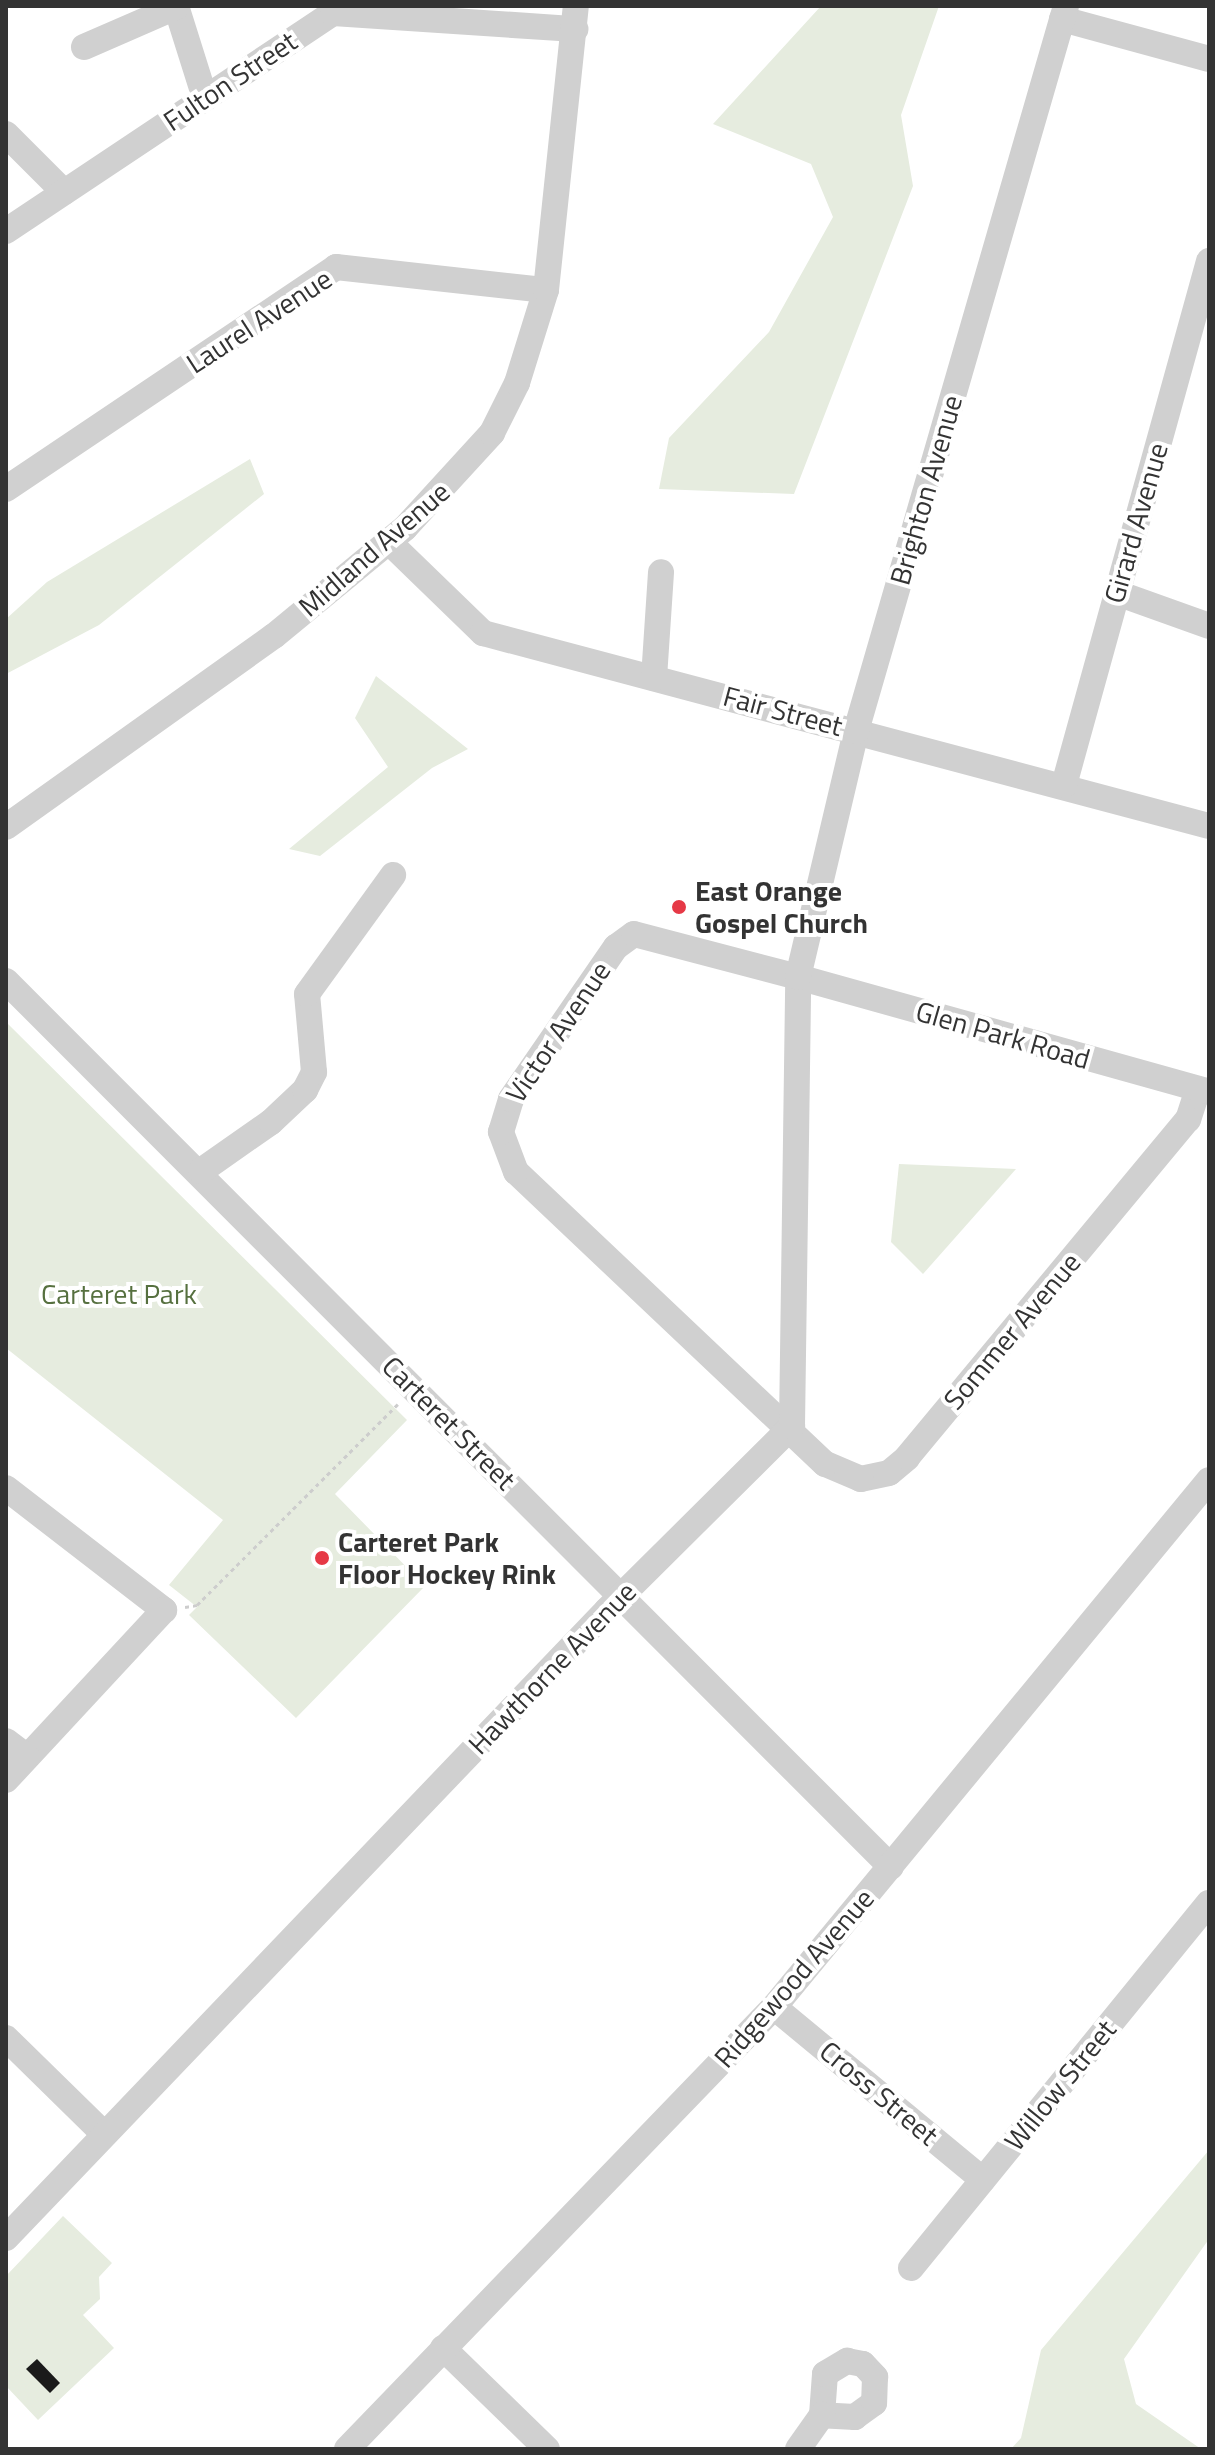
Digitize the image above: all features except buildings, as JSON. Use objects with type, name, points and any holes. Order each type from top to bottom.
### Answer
[{"type":"street","points":[[84,47],[176,7],[205,98]]},
{"type":"street","points":[[1064,12],[1209,59]]},
{"type":"street","name":"Brighton Avenue","points":[[798,977],[856,731],[1064,12]]},
{"type":"street","name":"Fulton Street","points":[[6,231],[333,13],[576,17]]},
{"type":"street","name":"Midland Avenue","points":[[6,827],[274,636],[389,542],[492,433],[517,383],[546,290],[576,17]]},
{"type":"street","points":[[6,134],[64,192]]},
{"type":"street","name":"Girard Avenue","points":[[1064,785],[1209,261]]},
{"type":"street","name":"Laurel Avenue","points":[[6,489],[336,267],[546,290]]},
{"type":"street","name":"Fair Street","points":[[389,542],[483,633],[1209,826]]},
{"type":"street","points":[[654,678],[661,572]]},
{"type":"street","points":[[1117,593],[1209,626]]},
{"type":"street","points":[[201,1171],[271,1122],[305,1090],[314,1072],[307,994],[393,875]]},
{"type":"street","name":"Victor Avenue","points":[[788,1429],[516,1172],[501,1132],[511,1099],[622,939],[634,934],[798,977]]},
{"type":"street","points":[[788,1429],[798,977]]},
{"type":"street","name":"Glen Park Road","points":[[798,977],[1203,1090]]},
{"type":"street","name":"Carteret Street","points":[[6,981],[201,1171],[891,1867]]},
{"type":"street","name":"Sommer Avenue","points":[[788,1429],[844,1476],[873,1478],[899,1466],[1188,1119],[1203,1090]]},
{"type":"street","name":"Hawthorne Avenue","points":[[6,2238],[621,1596],[788,1429]]},
{"type":"street","name":"Ridgewood Avenue","points":[[347,2449],[774,2007],[1209,1480]]},
{"type":"street","points":[[6,1488],[164,1610],[6,1780]]},
{"type":"street","points":[[6,1741],[27,1757]]},
{"type":"street","name":"Willow Street","points":[[911,2268],[1209,1903]]},
{"type":"street","name":"Cross Street","points":[[774,2007],[983,2180]]},
{"type":"street","points":[[6,2038],[104,2134]]},
{"type":"street","points":[[443,2348],[547,2449]]},
{"type":"street","points":[[798,2449],[822,2415]]},
{"type":"path","points":[[164,1610],[197,1605],[398,1404]]},
{"type":"green space","points":[[821,6],[939,6],[901,115],[913,186],[794,494],[659,489],[669,438],[769,332],[833,217],[811,164],[713,124]]},
{"type":"green space","points":[[250,459],[264,494],[99,625],[6,674],[6,619],[47,582]]},
{"type":"green space","points":[[376,676],[468,749],[432,768],[320,856],[289,849],[388,767],[355,718]]},
{"type":"green space","name":"Carteret Park","points":[[8,1024],[407,1420],[335,1494],[425,1586],[296,1718],[189,1615],[197,1607],[169,1585],[223,1520],[6,1348]]},
{"type":"green space","points":[[899,1164],[1016,1169],[923,1274],[891,1242]]},
{"type":"green space","points":[[1209,2150],[1209,2239],[1124,2359],[1136,2404],[1201,2449],[1011,2449],[1021,2438],[1041,2350]]},
{"type":"green space","points":[[63,2216],[112,2263],[99,2277],[100,2299],[83,2315],[114,2348],[38,2420],[6,2386],[6,2276]]},
{"type":"place","name":"East Orange Gospel Church","points":[[679,907]]},
{"type":"place","name":"Carteret Park Floor Hockey Rink","points":[[322,1558]]}]
